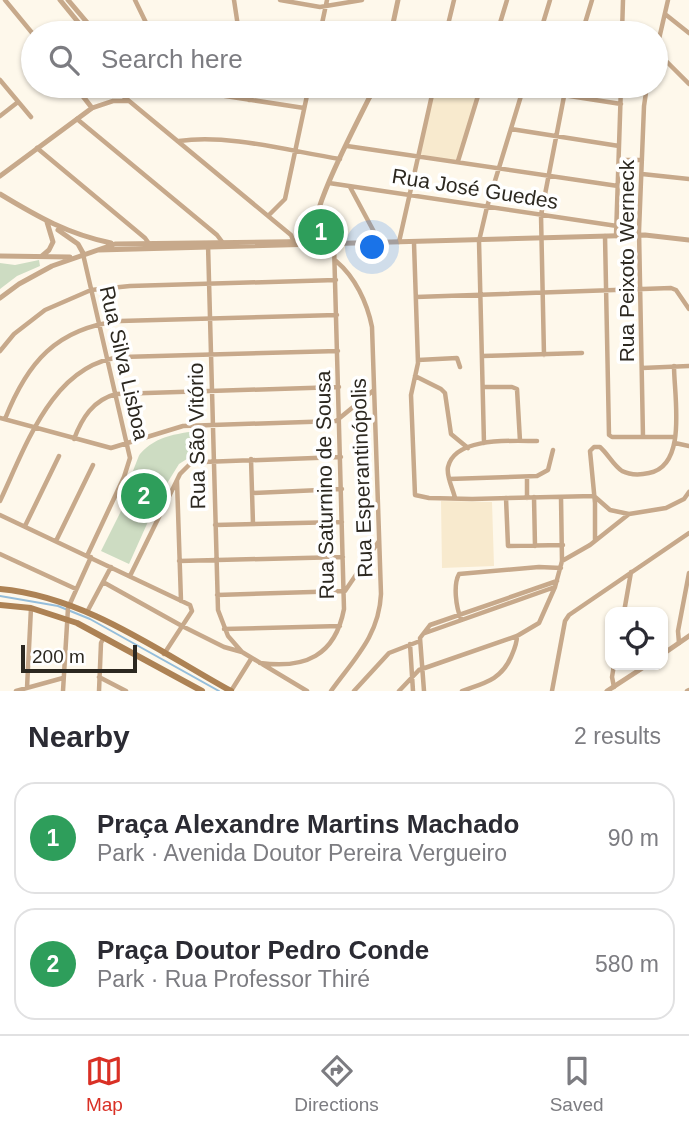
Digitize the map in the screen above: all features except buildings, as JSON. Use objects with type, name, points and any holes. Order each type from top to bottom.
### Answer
[{"type":"main road","points":[[0,589],[36,595],[87,612],[231,691]]},
{"type":"main road","points":[[0,605],[30,608],[67,618],[201,691]]},
{"type":"street","points":[[5,0],[22,21]]},
{"type":"street","points":[[60,0],[77,21]]},
{"type":"street","points":[[68,0],[86,21]]},
{"type":"street","points":[[135,0],[145,21]]},
{"type":"street","points":[[234,0],[237,21]]},
{"type":"street","points":[[280,0],[326,6],[362,0]]},
{"type":"street","points":[[323,21],[327,0]]},
{"type":"street","points":[[394,21],[398,0]]},
{"type":"street","points":[[448,21],[452,0]]},
{"type":"street","points":[[501,21],[507,0]]},
{"type":"street","points":[[544,21],[550,0]]},
{"type":"street","points":[[586,21],[592,0]]},
{"type":"street","points":[[622,21],[623,0]]},
{"type":"street","points":[[663,21],[668,0]]},
{"type":"street","points":[[665,14],[689,33]]},
{"type":"street","points":[[668,64],[689,84]]},
{"type":"street","points":[[0,80],[31,117]]},
{"type":"street","points":[[84,98],[92,108]]},
{"type":"street","points":[[126,98],[293,240]]},
{"type":"street","points":[[238,98],[304,108]]},
{"type":"street","points":[[268,216],[285,199],[306,98]]},
{"type":"street","points":[[313,242],[317,214],[329,183],[370,98]]},
{"type":"street","points":[[398,243],[431,98]]},
{"type":"street","points":[[458,161],[477,98]]},
{"type":"street","points":[[484,443],[480,241],[486,207],[520,98]]},
{"type":"street","points":[[544,355],[541,215],[563,98]]},
{"type":"street","points":[[583,98],[621,104]]},
{"type":"street","points":[[616,236],[621,98]]},
{"type":"street","name":"Rua Peixoto Werneck","points":[[643,437],[639,236],[646,98]]},
{"type":"street","points":[[0,176],[92,108],[113,101],[130,101]]},
{"type":"street","points":[[0,116],[18,102]]},
{"type":"street","points":[[77,119],[223,244],[381,244],[605,236],[669,236],[689,240]]},
{"type":"street","points":[[510,129],[619,146]]},
{"type":"street","points":[[178,141],[215,140],[341,159]]},
{"type":"street","points":[[347,146],[618,186]]},
{"type":"street","points":[[37,148],[150,247]]},
{"type":"street","points":[[619,160],[642,160]]},
{"type":"street","points":[[642,174],[689,178]]},
{"type":"street","name":"Rua José Guedes","points":[[329,183],[617,226]]},
{"type":"street","points":[[350,187],[381,244]]},
{"type":"street","points":[[0,194],[50,224],[78,244],[83,253]]},
{"type":"street","points":[[317,214],[344,242]]},
{"type":"street","points":[[50,224],[80,236],[115,244],[150,247]]},
{"type":"street","points":[[40,257],[49,250],[53,242],[50,224]]},
{"type":"street","points":[[313,229],[317,226],[327,227]]},
{"type":"street","points":[[327,227],[333,242]]},
{"type":"street","points":[[605,236],[609,435],[612,438],[675,440],[689,446]]},
{"type":"street","points":[[97,250],[293,240],[313,242]]},
{"type":"street","name":"Rua Saturnino de Sousa","points":[[260,663],[277,665],[304,662],[330,644],[340,626],[345,591],[333,242]]},
{"type":"street","points":[[414,243],[418,360],[411,405],[415,495],[455,498],[594,496],[610,510],[629,514],[666,508],[684,499],[689,492]]},
{"type":"street","points":[[1,296],[52,266],[115,244]]},
{"type":"street","name":"Rua São Vitório","points":[[208,245],[217,595],[223,629]]},
{"type":"street","name":"Rua Silva Lisboa","points":[[63,691],[69,606],[130,458],[83,253]]},
{"type":"street","points":[[0,256],[73,257]]},
{"type":"street","points":[[52,256],[55,261],[52,266]]},
{"type":"street","name":"Rua Esperantinópolis","points":[[331,691],[368,640],[378,621],[381,594],[370,317],[355,283],[335,260]]},
{"type":"street","points":[[0,351],[14,334],[45,310],[91,290],[336,280]]},
{"type":"street","points":[[416,297],[671,288],[676,290],[689,309]]},
{"type":"street","points":[[337,315],[120,321],[99,324],[74,334],[45,353],[20,382],[3,419],[111,448],[168,429],[213,424],[340,420],[375,390]]},
{"type":"street","points":[[0,501],[49,405],[66,383],[84,368],[107,359],[338,351]]},
{"type":"street","points":[[482,356],[582,353]]},
{"type":"street","points":[[418,360],[458,358],[460,367]]},
{"type":"street","points":[[595,541],[590,455],[594,447],[603,449],[620,470],[639,474],[662,468],[671,457],[675,440],[674,366]]},
{"type":"street","points":[[642,368],[689,366]]},
{"type":"street","points":[[415,376],[443,391],[451,433],[468,448]]},
{"type":"street","points":[[74,439],[91,408],[106,397],[116,394],[339,387]]},
{"type":"street","points":[[482,387],[517,389],[520,441]]},
{"type":"street","points":[[455,498],[449,479],[450,463],[468,448],[484,443],[537,441]]},
{"type":"street","points":[[449,479],[527,477],[542,474],[548,470],[553,450]]},
{"type":"street","points":[[26,526],[59,456]]},
{"type":"street","points":[[130,576],[177,480],[184,468],[190,464],[251,459],[341,457]]},
{"type":"street","points":[[251,459],[253,524]]},
{"type":"street","points":[[56,541],[93,465]]},
{"type":"street","points":[[527,477],[535,546]]},
{"type":"street","points":[[177,480],[181,601]]},
{"type":"street","points":[[252,493],[342,489]]},
{"type":"street","points":[[400,691],[422,668],[517,636],[539,623],[561,568],[561,497]]},
{"type":"street","points":[[506,498],[508,546],[563,545]]},
{"type":"street","points":[[562,561],[595,541],[629,514]]},
{"type":"street","points":[[0,515],[190,605],[192,609],[164,654]]},
{"type":"street","points":[[215,525],[342,522]]},
{"type":"street","points":[[552,691],[565,621],[569,615],[689,533]]},
{"type":"street","points":[[217,595],[345,591],[379,541]]},
{"type":"street","points":[[0,554],[76,589]]},
{"type":"street","points":[[180,561],[343,557]]},
{"type":"street","points":[[87,612],[111,567]]},
{"type":"street","points":[[460,616],[456,579],[462,573],[539,567],[561,568]]},
{"type":"street","points":[[625,607],[631,572]]},
{"type":"street","points":[[679,643],[678,631],[689,573]]},
{"type":"street","points":[[103,582],[182,626],[224,647],[242,652]]},
{"type":"street","points":[[354,691],[389,653],[460,616],[556,584]]},
{"type":"street","points":[[27,688],[30,608]]},
{"type":"street","points":[[223,629],[340,626]]},
{"type":"street","points":[[223,629],[232,643],[251,659],[307,691]]},
{"type":"street","points":[[462,691],[502,674],[516,645],[517,636]]},
{"type":"street","points":[[668,651],[689,636]]},
{"type":"street","points":[[99,691],[104,637]]},
{"type":"street","points":[[422,637],[424,691]]},
{"type":"street","points":[[410,644],[413,691]]},
{"type":"street","points":[[231,691],[251,659]]},
{"type":"street","points":[[613,670],[614,687]]},
{"type":"street","points":[[607,691],[640,670]]},
{"type":"street","points":[[99,677],[126,691]]},
{"type":"street","points":[[16,691],[63,678]]},
{"type":"shaded area","points":[[431,98],[477,98],[458,161],[418,156]]},
{"type":"shaded area","points":[[441,501],[492,502],[494,566],[442,568]]},
{"type":"green space","points":[[39,260],[40,266],[17,276],[0,289],[0,263],[15,265]]},
{"type":"green space","points":[[205,430],[206,455],[190,457],[179,464],[157,506],[152,505],[148,513],[151,515],[129,564],[101,551],[128,497],[124,495],[140,454],[161,439]]},
{"type":"waterway","points":[[0,596],[58,606],[90,619],[219,691]]},
{"type":"place","name":"Praça Alexandre Martins Machado","points":[[321,232]]},
{"type":"place","name":"Praça Doutor Pedro Conde","points":[[144,496]]}]
